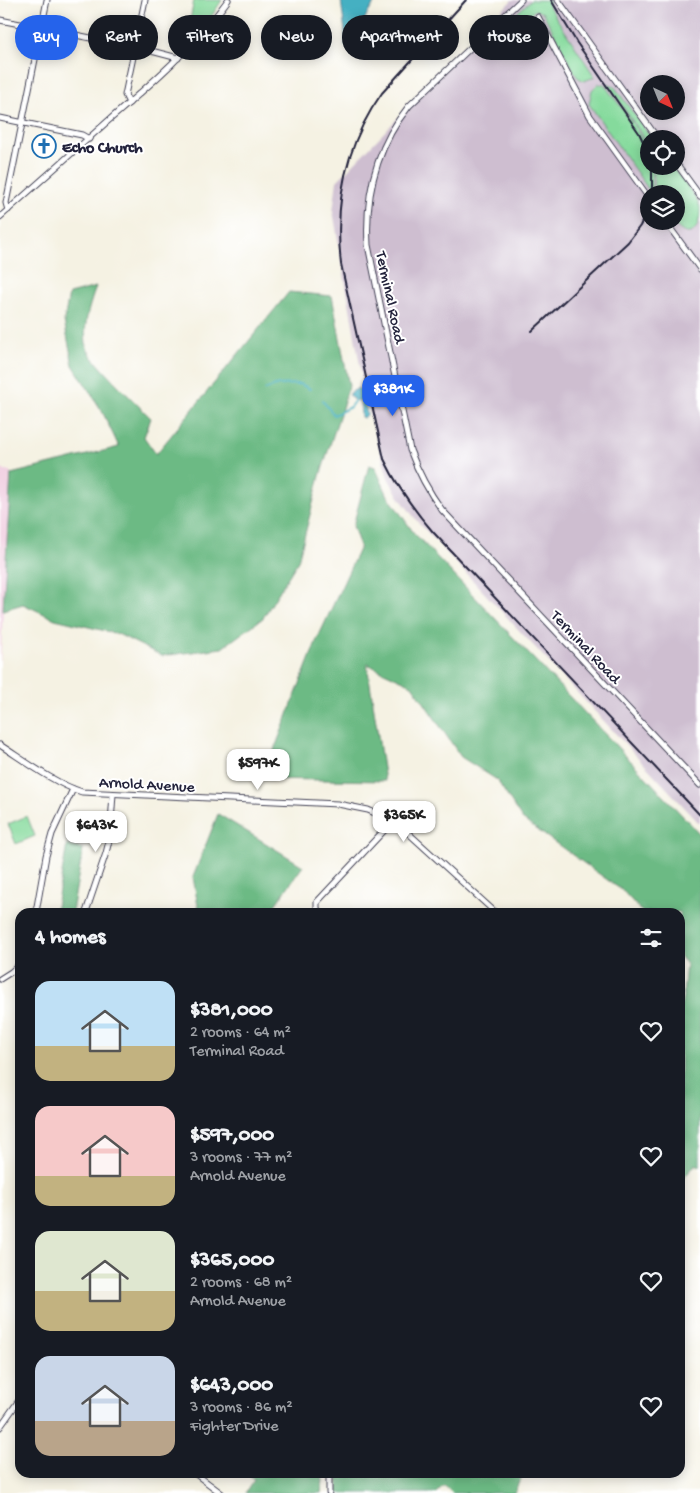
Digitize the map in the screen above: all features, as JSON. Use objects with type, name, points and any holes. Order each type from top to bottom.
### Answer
[{"type":"street","points":[[43,15],[46,0]]},
{"type":"street","points":[[142,15],[145,0]]},
{"type":"street","points":[[217,15],[228,0]]},
{"type":"street","name":"Terminal Road","points":[[521,0],[409,106],[387,137],[374,175],[367,210],[368,245],[410,450],[418,473],[428,492],[442,510],[700,785]]},
{"type":"street","points":[[558,0],[652,130]]},
{"type":"street","points":[[0,20],[15,23]]},
{"type":"street","points":[[549,38],[590,116],[640,185]]},
{"type":"street","points":[[8,210],[6,203],[35,60]]},
{"type":"street","points":[[129,103],[125,94],[133,60]]},
{"type":"street","points":[[0,217],[176,60]]},
{"type":"street","points":[[0,118],[82,135],[89,139]]},
{"type":"street","points":[[685,175],[700,196]]},
{"type":"street","points":[[672,230],[700,269]]},
{"type":"street","name":"Arnold Avenue","points":[[0,745],[73,789],[82,792],[338,804],[368,810],[392,821],[406,831],[491,908]]},
{"type":"street","points":[[37,908],[52,834],[73,789]]},
{"type":"street","points":[[87,908],[110,837],[113,794]]},
{"type":"street","points":[[317,908],[318,902],[392,821]]},
{"type":"street","points":[[0,979],[15,968]]},
{"type":"street","points":[[0,1427],[15,1406]]},
{"type":"street","points":[[202,1478],[221,1493]]},
{"type":"street","points":[[329,1478],[329,1493]]},
{"type":"shaded area","points":[[512,0],[700,0],[700,824],[417,521],[399,497],[388,478],[366,400],[333,211],[337,181],[454,60],[459,60],[459,55],[469,44],[469,60],[549,60],[549,15],[497,15]]},
{"type":"shaded area","points":[[0,469],[10,471],[11,474],[0,666]]},
{"type":"green space","points":[[194,0],[222,0],[212,15],[191,15]]},
{"type":"green space","points":[[531,0],[549,0],[548,5],[595,77],[584,81],[577,77],[549,24],[549,15],[544,15],[535,10],[530,15],[516,14]]},
{"type":"green space","points":[[599,83],[601,85],[603,83],[639,133],[640,175],[652,175],[651,185],[646,185],[589,104],[592,90]]},
{"type":"green space","points":[[607,83],[614,86],[646,130],[640,130],[640,132]]},
{"type":"green space","points":[[654,175],[679,175],[700,208],[698,224],[692,232],[688,233],[680,230],[685,230],[685,185],[653,185]]},
{"type":"green space","points":[[96,287],[86,325],[87,348],[106,372],[151,418],[144,437],[156,454],[289,292],[332,296],[349,386],[320,476],[298,561],[263,618],[222,648],[162,656],[118,634],[55,619],[23,604],[3,610],[11,474],[119,447],[102,411],[73,365],[64,321],[69,294]]},
{"type":"green space","points":[[369,465],[375,467],[388,496],[414,533],[700,834],[700,1167],[696,1164],[685,1176],[685,908],[638,908],[623,891],[522,819],[497,780],[461,757],[412,685],[367,664],[385,781],[263,779],[316,642],[360,547],[353,526]]},
{"type":"green space","points":[[218,814],[303,866],[273,908],[198,908],[193,877]]},
{"type":"green space","points":[[27,816],[35,836],[16,844],[8,824]]},
{"type":"green space","points":[[67,845],[83,849],[73,908],[56,908]]},
{"type":"green space","points":[[252,1478],[322,1478],[323,1481],[321,1493],[245,1493],[254,1480]]},
{"type":"green space","points":[[339,1478],[521,1478],[514,1493],[452,1493],[444,1485],[436,1493],[337,1493]]},
{"type":"water","points":[[341,0],[376,0],[367,15],[343,15]]},
{"type":"water","points":[[358,388],[363,391],[367,415],[364,418],[361,417],[360,401],[352,399],[350,396],[350,393]]},
{"type":"waterway","points":[[265,390],[278,385],[300,384],[310,389]]},
{"type":"waterway","points":[[322,400],[334,415],[350,407],[355,400]]},
{"type":"railway","points":[[466,0],[382,93],[369,113],[351,154],[341,196],[339,218],[341,264],[384,459],[406,497],[433,532],[700,815]]},
{"type":"railway","points":[[551,0],[577,43],[640,135]]},
{"type":"railway","points":[[652,175],[652,185]]},
{"type":"railway","points":[[532,331],[628,242],[640,226]]},
{"type":"place","name":"Echo Church","points":[[44,146]]}]
